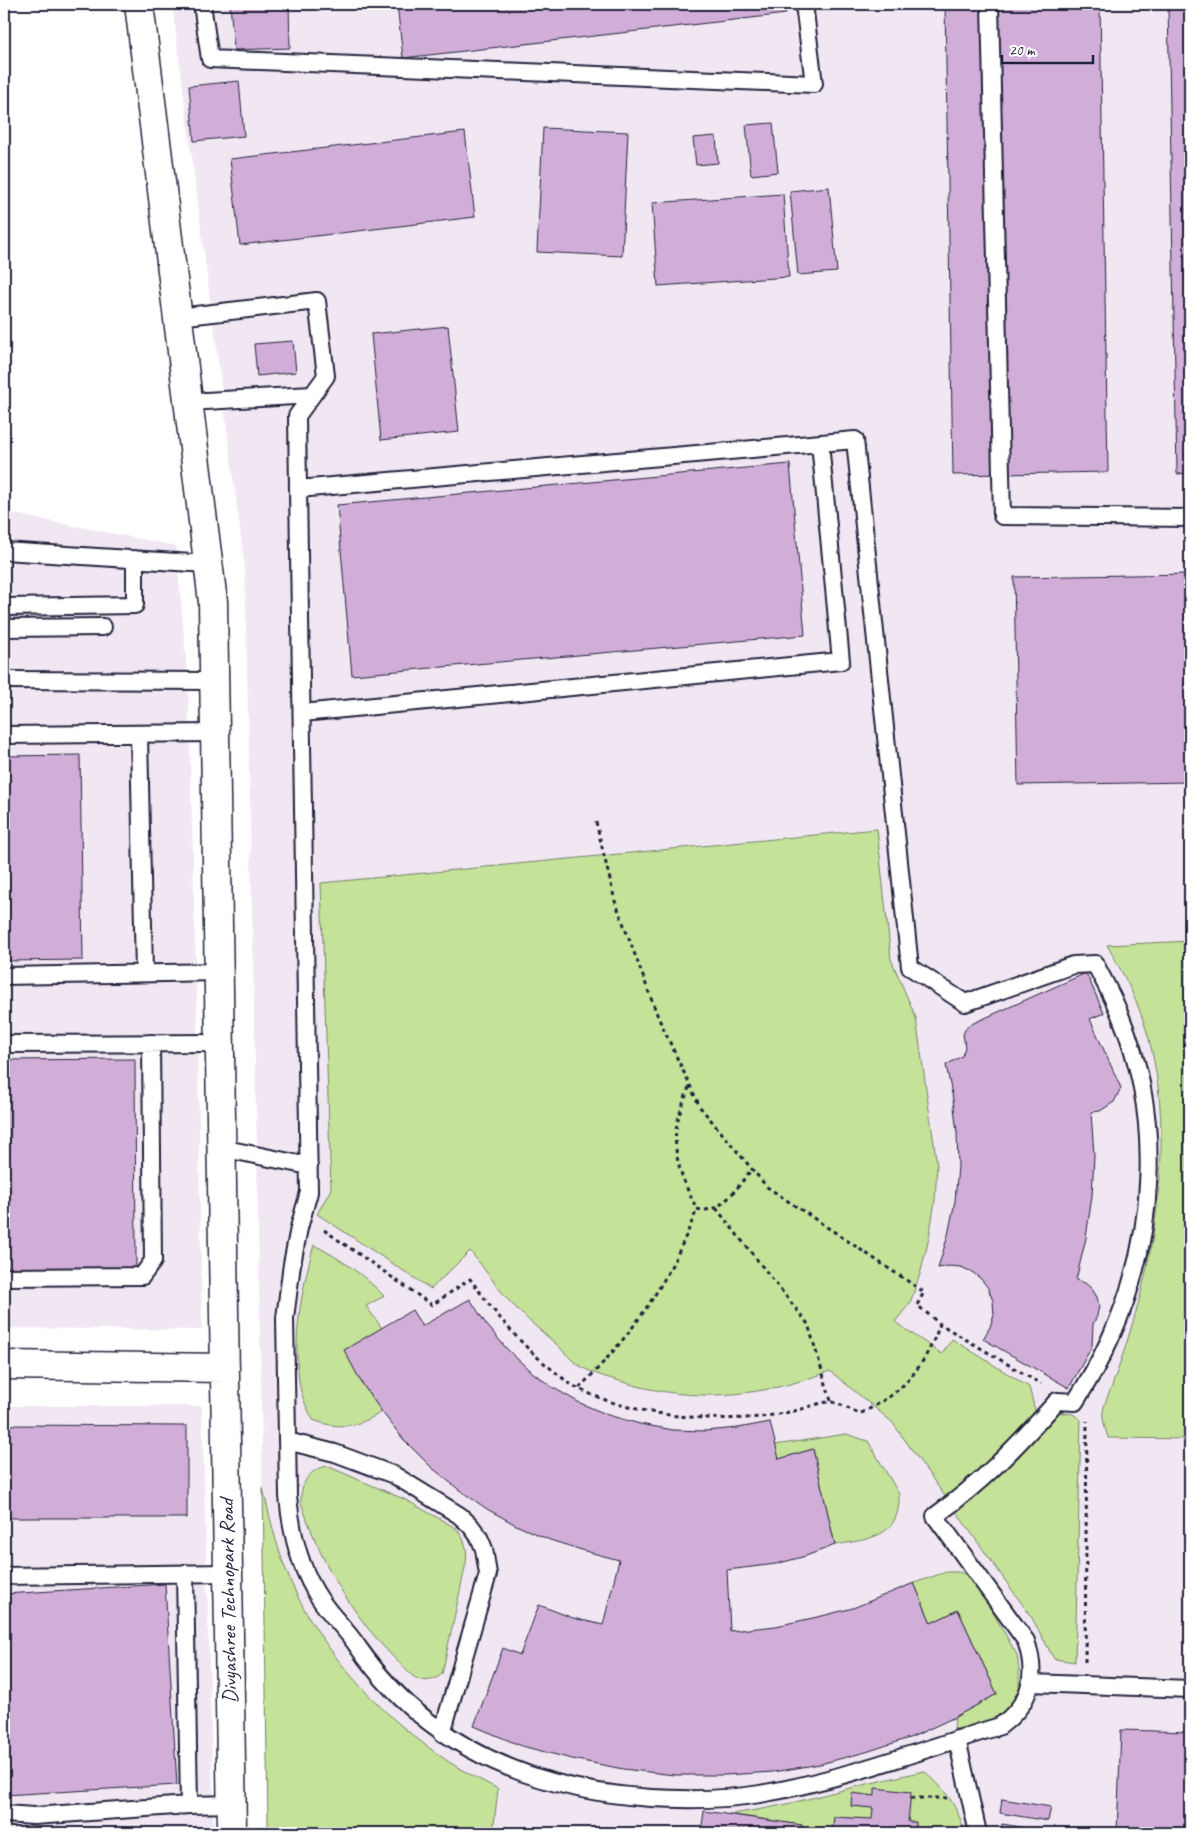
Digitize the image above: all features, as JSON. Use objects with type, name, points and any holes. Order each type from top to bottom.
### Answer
[{"type":"street","name":"Divyashree Technopark Road","points":[[139,4],[213,602],[231,1804],[234,1833]]},
{"type":"street","points":[[4,1365],[225,1368]]},
{"type":"lane","points":[[202,4],[210,59],[814,84],[804,4]]},
{"type":"lane","points":[[990,4],[1002,516],[1190,518]]},
{"type":"lane","points":[[178,317],[317,301],[326,376],[297,416],[298,489],[302,713],[309,1192],[292,1264],[285,1318],[290,1523],[306,1576],[334,1619],[352,1638],[392,1690],[416,1713],[442,1733],[474,1753],[508,1768],[543,1780],[585,1790],[669,1799],[712,1799],[758,1794],[847,1773],[1000,1726],[1011,1718],[1027,1696],[1031,1683],[1032,1661],[1026,1641],[935,1516],[988,1475],[1057,1401],[1075,1402],[1094,1372],[1124,1305],[1142,1234],[1147,1198],[1148,1124],[1138,1068],[1120,1014],[1094,964],[1073,965],[964,1003],[910,967],[855,440],[298,489]]},
{"type":"lane","points":[[188,402],[312,396]]},
{"type":"lane","points":[[302,713],[841,661],[820,443]]},
{"type":"lane","points":[[4,551],[208,564]]},
{"type":"lane","points":[[4,607],[136,605],[135,559]]},
{"type":"lane","points":[[4,628],[103,627]]},
{"type":"lane","points":[[4,680],[214,681]]},
{"type":"lane","points":[[4,735],[215,733]]},
{"type":"lane","points":[[139,734],[144,973]]},
{"type":"lane","points":[[4,976],[219,972]]},
{"type":"lane","points":[[4,1277],[142,1276],[153,1261],[150,1043]]},
{"type":"lane","points":[[4,1044],[220,1043]]},
{"type":"lane","points":[[221,1148],[309,1166]]},
{"type":"lane","points":[[287,1441],[334,1453],[394,1475],[460,1515],[479,1537],[484,1549],[488,1574],[442,1733]]},
{"type":"lane","points":[[185,1573],[190,1805]]},
{"type":"lane","points":[[4,1576],[228,1573]]},
{"type":"lane","points":[[1031,1683],[1190,1689]]},
{"type":"lane","points":[[957,1739],[978,1833]]},
{"type":"lane","points":[[4,1814],[34,1816],[231,1804]]},
{"type":"path","points":[[596,822],[615,901],[658,1017],[700,1107],[767,1187],[924,1292],[917,1305],[940,1324],[1040,1382],[1057,1401]]},
{"type":"path","points":[[579,1388],[608,1360],[655,1297],[682,1247],[697,1209],[682,1178],[676,1140],[678,1118],[690,1086]]},
{"type":"path","points":[[697,1209],[706,1211],[716,1208],[752,1169]]},
{"type":"path","points":[[716,1208],[808,1324],[831,1401]]},
{"type":"path","points":[[303,1216],[432,1305],[470,1279],[514,1335],[571,1384],[631,1407],[662,1414],[693,1418],[728,1419],[797,1411],[831,1401],[859,1414],[877,1406],[909,1380],[922,1364],[940,1324]]},
{"type":"path","points":[[1075,1402],[1087,1418],[1084,1685]]},
{"type":"path","points":[[911,1798],[970,1797]]},
{"type":"shaded area","points":[[172,4],[1190,4],[1190,1833],[329,1833],[268,1826],[245,569]]},
{"type":"shaded area","points":[[4,512],[176,546],[188,681],[197,1005],[202,1330],[4,1328]]},
{"type":"shaded area","points":[[4,1406],[202,1406],[214,1833],[4,1832]]},
{"type":"green space","points":[[877,829],[891,959],[916,1018],[937,1165],[935,1201],[921,1271],[910,1303],[895,1322],[942,1354],[952,1339],[1029,1387],[1035,1410],[1073,1414],[1081,1420],[1075,1662],[1054,1659],[1032,1618],[892,1422],[830,1371],[779,1387],[753,1392],[701,1395],[649,1389],[607,1377],[577,1364],[515,1308],[470,1251],[431,1289],[317,1214],[331,1189],[321,883]]},
{"type":"green space","points":[[1190,941],[1190,1439],[1108,1438],[1103,1412],[1133,1322],[1150,1249],[1160,1171],[1161,1132],[1159,1093],[1153,1056],[1143,1020],[1131,991],[1107,945]]},
{"type":"green space","points":[[314,1245],[351,1268],[384,1296],[366,1306],[382,1328],[361,1382],[382,1412],[356,1424],[340,1426],[313,1420],[301,1391],[297,1334],[305,1280]]},
{"type":"green space","points":[[846,1434],[868,1441],[899,1494],[898,1509],[895,1520],[889,1528],[880,1534],[860,1541],[835,1545],[813,1449],[779,1459],[775,1445]]},
{"type":"green space","points":[[327,1466],[406,1500],[456,1528],[462,1536],[467,1553],[466,1563],[442,1674],[435,1679],[424,1681],[415,1678],[389,1653],[351,1606],[324,1559],[313,1536],[301,1503],[301,1496],[306,1479],[310,1474]]},
{"type":"green space","points":[[263,1488],[284,1565],[296,1594],[329,1648],[370,1697],[393,1719],[442,1757],[498,1789],[493,1833],[329,1833],[268,1826]]},
{"type":"green space","points":[[946,1572],[959,1572],[973,1577],[1017,1655],[1019,1674],[1017,1705],[987,1721],[954,1729],[955,1717],[997,1694],[958,1610],[931,1623],[914,1583]]},
{"type":"green space","points":[[924,1771],[950,1799],[959,1815],[965,1833],[801,1833],[802,1825],[729,1814],[780,1805]]},
{"type":"building","points":[[230,4],[289,4],[290,48],[234,50]]},
{"type":"building","points":[[397,4],[784,4],[786,14],[403,58]]},
{"type":"building","points":[[945,4],[1100,4],[1108,472],[953,475]]},
{"type":"building","points":[[1168,4],[1190,4],[1190,473],[1177,474]]},
{"type":"building","points":[[239,81],[244,136],[194,141],[189,86]]},
{"type":"building","points":[[773,123],[778,172],[751,175],[746,125]]},
{"type":"building","points":[[543,128],[628,132],[622,256],[537,252]]},
{"type":"building","points":[[465,132],[475,217],[240,245],[230,159]]},
{"type":"building","points":[[716,136],[718,163],[696,165],[693,138]]},
{"type":"building","points":[[829,187],[837,272],[798,275],[790,191]]},
{"type":"building","points":[[783,194],[789,277],[658,286],[652,203]]},
{"type":"building","points":[[448,326],[459,432],[381,440],[371,334]]},
{"type":"building","points":[[293,341],[296,372],[257,376],[254,344]]},
{"type":"building","points":[[790,464],[805,635],[352,675],[337,505]]},
{"type":"building","points":[[1190,574],[1190,782],[1018,785],[1014,577]]},
{"type":"building","points":[[80,755],[83,960],[4,961],[4,756]]},
{"type":"building","points":[[1086,973],[1104,1013],[1090,1019],[1121,1088],[1114,1102],[1100,1111],[1091,1112],[1094,1155],[1092,1196],[1086,1238],[1076,1280],[1085,1283],[1092,1289],[1097,1297],[1099,1306],[1093,1324],[1092,1346],[1069,1388],[983,1339],[990,1327],[994,1314],[993,1301],[988,1288],[972,1272],[961,1267],[949,1266],[938,1268],[948,1235],[955,1201],[958,1167],[953,1099],[946,1065],[962,1056],[965,1047],[963,1034],[967,1026]]},
{"type":"building","points":[[135,1059],[136,1268],[4,1269],[4,1060]]},
{"type":"building","points":[[470,1299],[486,1324],[506,1348],[528,1369],[552,1387],[578,1402],[608,1415],[640,1424],[673,1430],[705,1431],[738,1428],[770,1422],[779,1459],[813,1449],[835,1545],[806,1556],[776,1564],[727,1570],[730,1631],[776,1626],[853,1608],[914,1583],[931,1623],[958,1610],[997,1694],[955,1717],[912,1737],[866,1752],[820,1764],[773,1772],[725,1775],[674,1775],[623,1769],[572,1759],[522,1746],[474,1726],[503,1648],[520,1655],[539,1605],[573,1618],[603,1625],[619,1560],[550,1540],[518,1526],[487,1509],[458,1489],[430,1466],[404,1440],[361,1382],[344,1350],[412,1310],[422,1326]]},
{"type":"building","points":[[4,1425],[187,1426],[187,1518],[4,1518]]},
{"type":"building","points":[[165,1584],[177,1785],[4,1795],[4,1594]]},
{"type":"building","points":[[1121,1730],[1190,1732],[1190,1833],[1117,1833]]},
{"type":"building","points":[[875,1788],[911,1792],[908,1822],[916,1822],[915,1833],[832,1833],[834,1817],[872,1819],[873,1808],[851,1806],[852,1793],[875,1796]]},
{"type":"building","points":[[1002,1799],[1051,1807],[1048,1821],[1000,1813]]},
{"type":"building","points":[[704,1811],[802,1825],[801,1833],[701,1833]]},
{"type":"building","points":[[1002,1824],[1039,1830],[1039,1833],[1000,1833]]}]
